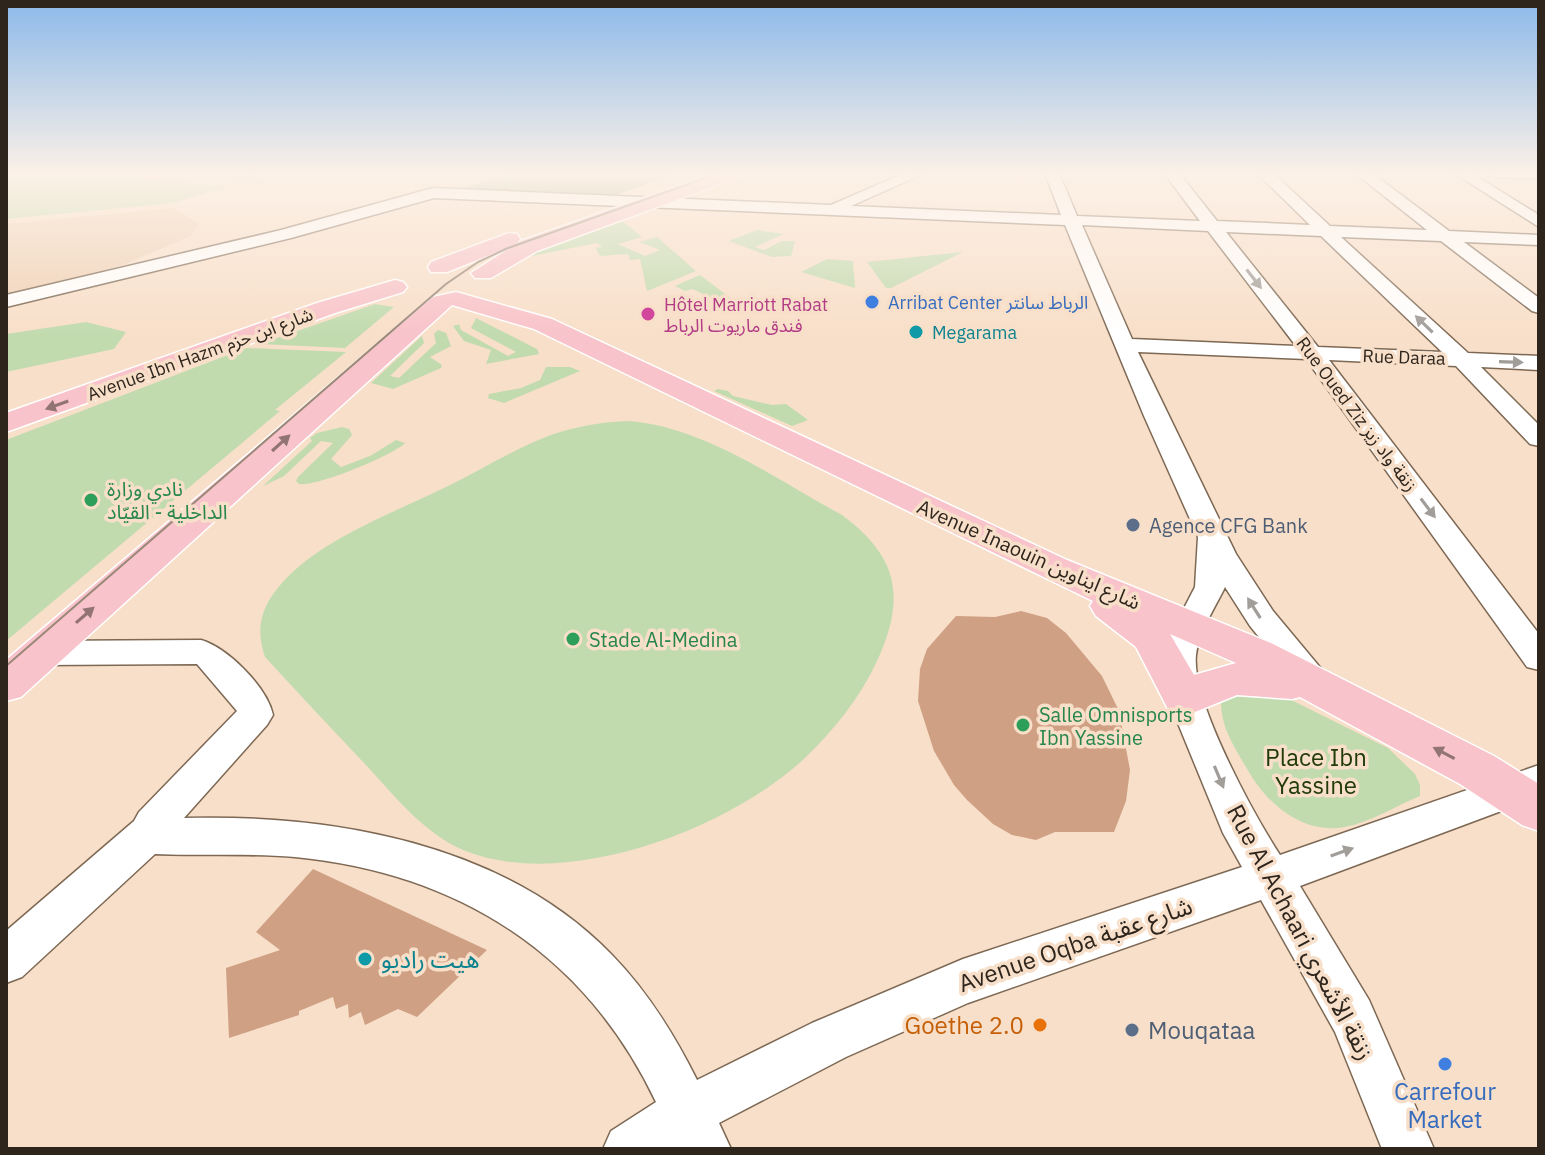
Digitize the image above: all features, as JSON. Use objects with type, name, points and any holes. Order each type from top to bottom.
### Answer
[{"type":"main road","name":"Avenue Ibn Hazm شارع ابن حزم","points":[[6,423],[326,308],[395,287],[414,273],[439,267],[545,227]]},
{"type":"main road","points":[[6,685],[449,300],[476,291],[484,278],[529,246],[583,227]]},
{"type":"main road","name":"Avenue Inaouin شارع ايناوين","points":[[439,267],[462,266],[484,278],[532,309],[543,324]]},
{"type":"main road","name":"Avenue Inaouin شارع ايناوين","points":[[395,287],[398,294],[407,300],[449,300],[543,324],[1054,569],[1191,625],[1532,795]]},
{"type":"main road","points":[[1054,569],[1137,623],[1151,637],[1185,699],[1206,686],[1241,676],[1322,688]]},
{"type":"street","points":[[6,301],[310,227]]},
{"type":"street","points":[[1074,227],[1211,539],[1264,624],[1285,651],[1322,688]]},
{"type":"street","name":"Rue Oued Ziz زنقة واد زيز","points":[[1213,227],[1312,353],[1539,658]]},
{"type":"street","points":[[1233,227],[1539,240]]},
{"type":"street","points":[[1323,227],[1461,359],[1539,439]]},
{"type":"street","points":[[1435,227],[1539,307]]},
{"type":"street","name":"Rue Daraa","points":[[1126,345],[1539,363]]},
{"type":"street","name":"Rue Al Achaari زنقة الأشعري","points":[[1211,539],[1210,587],[1182,643],[1179,660],[1185,699],[1243,833],[1268,878],[1312,943],[1352,1017],[1408,1149]]},
{"type":"street","points":[[6,961],[148,834],[153,824],[248,726],[255,715],[253,705],[210,656],[201,652],[42,653]]},
{"type":"street","name":"Avenue Oqba شارع عقبة","points":[[629,1149],[695,1131],[829,1040],[963,982],[1268,878],[1532,795]]},
{"type":"street","points":[[148,834],[238,835],[341,845],[439,868],[504,898],[562,938],[610,986],[659,1055],[695,1131]]},
{"type":"shaded area","points":[[6,227],[197,227],[191,236],[123,265],[6,295]]},
{"type":"green space","points":[[601,227],[630,227],[642,237],[618,244],[645,256],[660,250],[639,242],[657,237],[696,271],[647,291],[640,259],[630,260],[628,254],[600,256],[596,248],[602,247],[597,243],[532,256],[531,251]]},
{"type":"green space","points":[[757,230],[784,234],[755,247],[764,250],[782,241],[795,241],[791,256],[772,257],[729,241]]},
{"type":"green space","points":[[963,252],[891,288],[886,288],[867,262]]},
{"type":"green space","points":[[827,259],[853,261],[855,288],[801,272]]},
{"type":"green space","points":[[700,275],[741,306],[735,308],[692,289],[685,291],[675,286]]},
{"type":"green space","points":[[375,304],[394,307],[345,348],[260,344]]},
{"type":"green space","points":[[476,318],[537,349],[539,354],[486,364],[491,350],[464,341],[453,326],[459,324],[461,330],[508,356],[516,352],[471,328]]},
{"type":"green space","points":[[86,322],[126,332],[114,349],[6,372],[6,334]]},
{"type":"green space","points":[[438,330],[446,333],[451,346],[430,357],[442,365],[441,368],[393,389],[371,383],[422,336],[424,343],[390,376],[399,378],[436,343],[434,334]]},
{"type":"green space","name":"نادي وزارة الداخلية - القيّاد","points":[[246,348],[346,352],[6,641],[6,440]]},
{"type":"green space","points":[[546,367],[570,367],[580,371],[504,403],[488,398],[489,394],[521,388],[540,380]]},
{"type":"green space","points":[[714,391],[728,391],[733,396],[772,405],[786,404],[808,420],[792,426]]},
{"type":"green space","name":"Stade Al-Medina","points":[[629,421],[657,425],[712,444],[842,515],[861,531],[876,547],[892,580],[892,618],[886,638],[863,688],[826,736],[805,758],[772,784],[733,809],[690,830],[643,847],[596,858],[549,863],[504,861],[463,850],[434,833],[409,812],[265,657],[260,630],[263,613],[271,597],[293,572],[333,542],[551,435],[590,425]]},
{"type":"green space","points":[[342,427],[349,429],[352,435],[331,459],[341,467],[370,456],[396,440],[405,443],[354,470],[321,481],[299,484],[296,481],[298,477],[333,443],[321,441],[284,476],[263,486],[312,441],[310,438],[317,433]]},
{"type":"green space","name":"Place Ibn Yassine","points":[[1228,690],[1271,690],[1388,748],[1415,774],[1420,785],[1420,796],[1345,827],[1329,828],[1299,821],[1263,792],[1236,751],[1221,708],[1221,699]]},
{"type":"building","name":"Salle Omnisports Ibn Yassine","points":[[1021,611],[1047,618],[1066,633],[1102,676],[1119,711],[1130,770],[1126,801],[1114,832],[1055,832],[1036,840],[1012,835],[993,824],[967,800],[954,785],[934,751],[918,701],[920,669],[927,649],[956,616],[995,617]]},
{"type":"building","name":"هيت راديو","points":[[313,869],[487,950],[417,1017],[398,1009],[365,1025],[361,1012],[349,1018],[348,1004],[336,1009],[333,997],[299,1011],[299,1015],[229,1038],[226,968],[280,950],[256,932]]},
{"type":"tram line","points":[[6,666],[446,284],[478,262],[568,227]]},
{"type":"place","name":"Arribat Center الرباط سانتر","points":[[872,302]]},
{"type":"place","name":"Hôtel Marriott Rabat فندق ماريوت الرباط","points":[[648,314]]},
{"type":"place","name":"Megarama","points":[[916,332]]},
{"type":"place","name":"نادي وزارة الداخلية - القيّاد","points":[[91,500]]},
{"type":"place","name":"Agence CFG Bank","points":[[1133,525]]},
{"type":"place","name":"Stade Al-Medina","points":[[573,639]]},
{"type":"place","name":"Salle Omnisports Ibn Yassine","points":[[1023,725]]},
{"type":"place","name":"هيت راديو","points":[[365,959]]},
{"type":"place","name":"Goethe 2.0","points":[[1040,1025]]},
{"type":"place","name":"Mouqataa","points":[[1132,1030]]},
{"type":"place","name":"Carrefour Market","points":[[1445,1064]]}]
